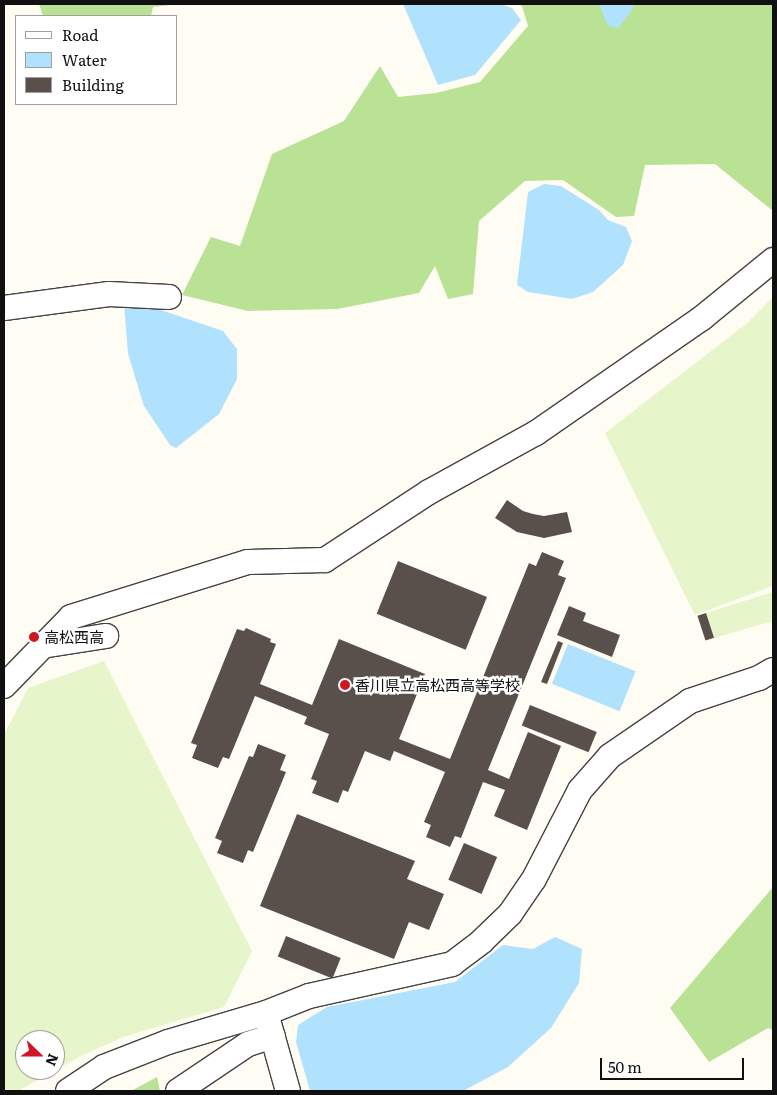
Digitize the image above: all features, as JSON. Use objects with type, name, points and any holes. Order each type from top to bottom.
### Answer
[{"type":"street","points":[[4,686],[71,617],[248,562],[325,560],[429,492],[536,433],[702,318],[773,260]]},
{"type":"street","points":[[4,308],[108,294],[169,298]]},
{"type":"street","points":[[42,646],[106,636]]},
{"type":"street","points":[[178,1091],[248,1044],[270,1024],[310,996],[452,964],[482,942],[510,914],[534,879],[580,790],[610,756],[690,701],[759,678],[773,670]]},
{"type":"street","points":[[68,1091],[104,1067],[168,1042],[270,1024]]},
{"type":"street","points":[[270,1024],[288,1091]]},
{"type":"green space","points":[[39,4],[178,4],[153,7],[151,15],[43,15]]},
{"type":"green space","points":[[515,4],[773,4],[773,211],[715,164],[645,165],[634,216],[616,217],[563,180],[525,181],[479,221],[473,294],[448,299],[435,266],[419,293],[337,309],[248,311],[182,295],[211,237],[240,246],[272,154],[344,121],[380,66],[398,97],[436,93],[480,82],[528,26],[522,6]]},
{"type":"green space","points":[[773,297],[773,586],[695,615],[605,433],[746,324]]},
{"type":"green space","points":[[773,592],[773,621],[714,638],[706,613]]},
{"type":"green space","points":[[104,661],[252,951],[224,1007],[123,1037],[65,1065],[65,1030],[15,1030],[15,1080],[38,1080],[18,1091],[5,1091],[4,735],[28,688]]},
{"type":"green space","points":[[773,887],[773,1030],[768,1028],[709,1062],[670,1008]]},
{"type":"green space","points":[[157,1077],[160,1091],[131,1091]]},
{"type":"water","points":[[403,4],[500,4],[512,8],[521,20],[475,75],[438,85]]},
{"type":"water","points":[[599,4],[634,4],[630,13],[618,28],[608,26]]},
{"type":"water","points":[[544,184],[561,186],[599,210],[608,220],[626,227],[632,241],[623,265],[593,292],[572,299],[528,292],[517,285],[528,192]]},
{"type":"water","points":[[124,303],[158,309],[223,331],[237,349],[237,379],[219,414],[176,448],[170,445],[144,406],[128,354]]},
{"type":"water","points":[[568,644],[636,671],[620,711],[552,684]]},
{"type":"water","points":[[555,937],[582,949],[579,983],[551,1028],[508,1067],[463,1091],[310,1091],[296,1042],[298,1025],[327,1007],[455,982],[503,945],[533,949]]},
{"type":"building","points":[[507,500],[523,511],[533,514],[544,516],[567,512],[572,532],[544,538],[517,532],[495,518]]},
{"type":"building","points":[[542,552],[564,561],[558,575],[566,578],[488,770],[509,779],[528,732],[561,746],[527,830],[494,816],[505,790],[483,782],[461,838],[455,836],[450,847],[426,837],[431,825],[424,822],[445,772],[394,751],[390,761],[365,751],[348,792],[343,790],[338,803],[312,793],[317,781],[311,779],[329,734],[304,724],[307,717],[255,696],[229,759],[223,757],[218,768],[192,758],[197,745],[191,743],[237,629],[244,631],[246,628],[271,639],[270,642],[276,644],[260,684],[312,705],[339,639],[425,674],[399,739],[450,759],[529,563],[536,566]]},
{"type":"building","points":[[398,561],[487,597],[466,650],[377,614]]},
{"type":"building","points":[[569,606],[586,613],[583,621],[620,635],[612,657],[557,635]]},
{"type":"building","points":[[706,613],[714,638],[705,641],[697,616]]},
{"type":"building","points":[[558,641],[563,643],[547,684],[541,682]]},
{"type":"building","points":[[530,705],[597,732],[589,752],[522,725]]},
{"type":"building","points":[[258,744],[286,755],[280,770],[286,772],[253,852],[248,850],[243,863],[217,853],[222,841],[215,838],[249,756],[253,757]]},
{"type":"building","points":[[297,814],[415,861],[407,879],[444,894],[429,930],[409,922],[394,959],[260,906]]},
{"type":"building","points":[[464,843],[497,857],[482,894],[448,880]]},
{"type":"building","points":[[286,936],[341,958],[332,978],[278,956]]},
{"type":"place","name":"高松西高","points":[[34,637]]},
{"type":"place","name":"香川県立高松西高等学校","points":[[345,685]]}]
